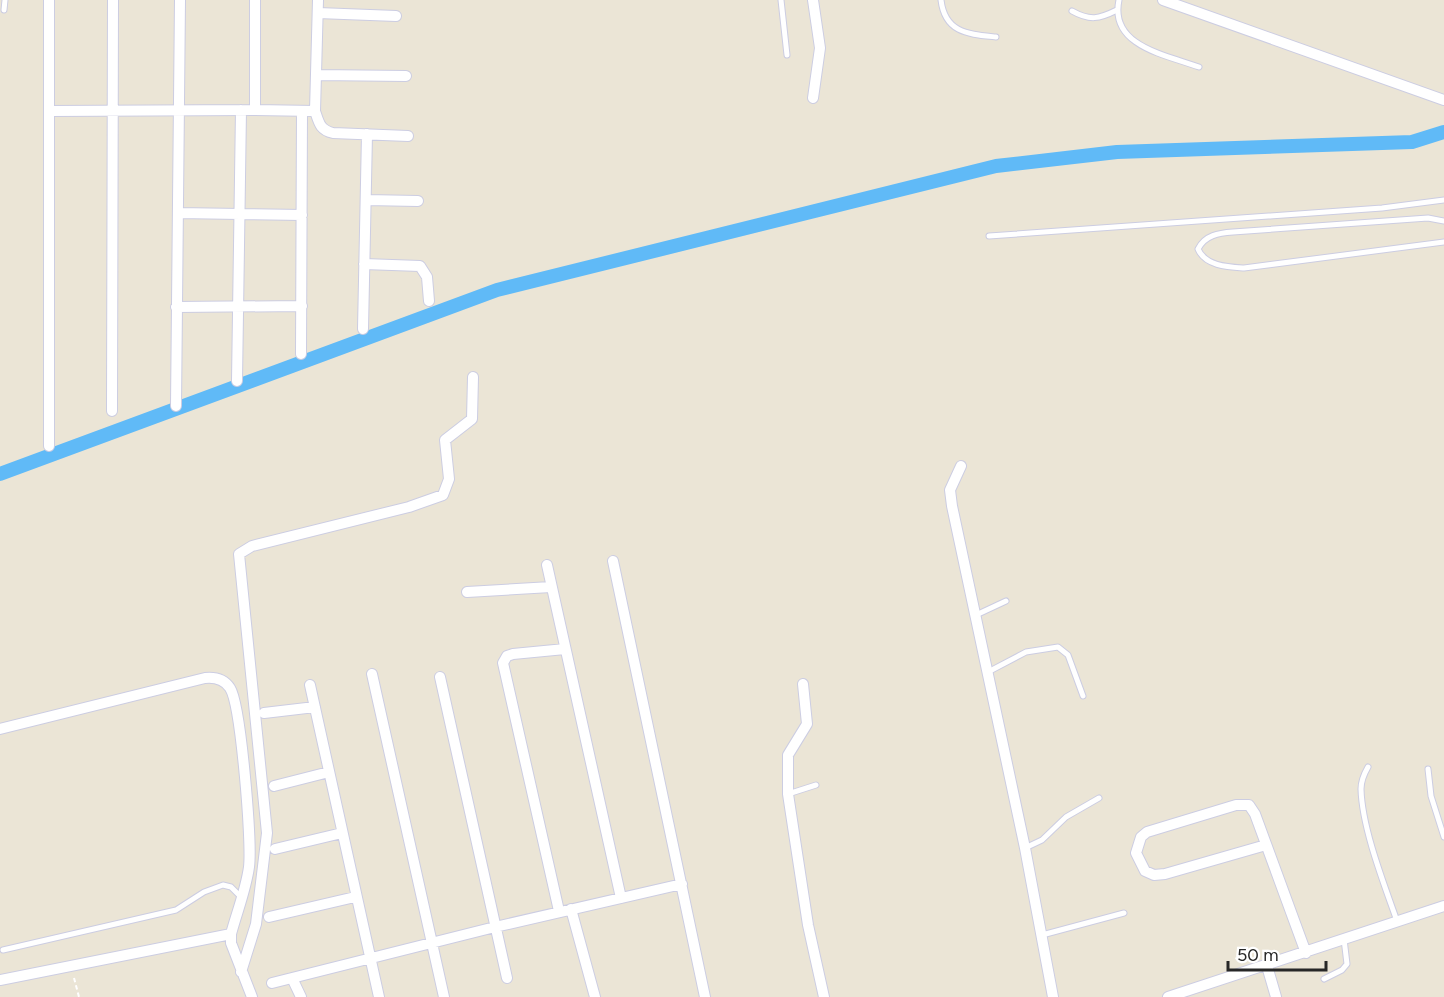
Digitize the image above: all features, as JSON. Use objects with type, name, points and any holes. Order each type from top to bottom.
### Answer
[{"type":"street","points":[[49,0],[49,446]]},
{"type":"street","points":[[112,411],[113,0]]},
{"type":"street","points":[[176,406],[180,0]]},
{"type":"street","points":[[255,0],[255,110]]},
{"type":"street","points":[[318,0],[315,111],[319,125],[325,131],[408,135]]},
{"type":"street","points":[[813,0],[820,48],[813,98]]},
{"type":"street","points":[[1163,0],[1444,100]]},
{"type":"street","points":[[318,13],[396,16]]},
{"type":"street","points":[[317,75],[406,76]]},
{"type":"street","points":[[237,381],[241,110]]},
{"type":"street","points":[[50,111],[315,111]]},
{"type":"street","points":[[302,354],[303,111]]},
{"type":"street","points":[[363,329],[367,134]]},
{"type":"street","points":[[366,200],[418,201]]},
{"type":"street","points":[[178,213],[302,215]]},
{"type":"street","points":[[364,264],[420,266],[427,277],[429,301]]},
{"type":"street","points":[[176,308],[302,306]]},
{"type":"street","points":[[241,972],[256,924],[267,833],[239,554],[252,546],[409,507],[443,495],[449,479],[445,440],[447,436],[472,419],[473,377]]},
{"type":"street","points":[[961,466],[950,490],[952,506],[1025,849],[1053,997]]},
{"type":"street","points":[[613,561],[705,997]]},
{"type":"street","points":[[547,565],[621,898]]},
{"type":"street","points":[[467,592],[551,587]]},
{"type":"street","points":[[559,912],[502,663],[507,656],[513,654],[565,649]]},
{"type":"street","points":[[372,674],[444,997]]},
{"type":"street","points":[[440,676],[507,978]]},
{"type":"street","points":[[0,729],[205,678],[218,679],[229,687],[235,704],[249,825],[248,869],[231,934],[231,943],[252,997]]},
{"type":"street","points":[[803,684],[807,724],[788,755],[788,794],[808,925],[824,997]]},
{"type":"street","points":[[310,686],[379,997]]},
{"type":"street","points":[[264,713],[315,707]]},
{"type":"street","points":[[274,786],[329,772]]},
{"type":"street","points":[[1266,845],[1166,874],[1154,875],[1145,871],[1136,853],[1141,837],[1147,832],[1243,804],[1249,805],[1255,814],[1306,953]]},
{"type":"street","points":[[275,849],[342,833]]},
{"type":"street","points":[[272,983],[495,927],[682,884]]},
{"type":"street","points":[[269,917],[355,897]]},
{"type":"street","points":[[1168,997],[1444,906]]},
{"type":"street","points":[[572,909],[595,997]]},
{"type":"street","points":[[0,980],[231,934]]},
{"type":"street","points":[[1267,966],[1276,997]]},
{"type":"street","points":[[292,978],[301,997]]},
{"type":"lane","points":[[4,10],[5,0]]},
{"type":"lane","points":[[781,0],[787,55]]},
{"type":"lane","points":[[942,0],[947,20],[954,28],[963,34],[996,36]]},
{"type":"lane","points":[[1119,0],[1117,10],[1119,25],[1129,39],[1199,67]]},
{"type":"lane","points":[[1072,11],[1086,19],[1095,19],[1117,10]]},
{"type":"lane","points":[[989,236],[1382,208],[1444,200]]},
{"type":"lane","points":[[1444,221],[1428,219],[1233,232],[1214,235],[1198,249],[1204,258],[1224,267],[1244,268],[1444,242]]},
{"type":"lane","points":[[976,615],[1006,601]]},
{"type":"lane","points":[[988,672],[1026,652],[1059,647],[1068,655],[1083,696]]},
{"type":"lane","points":[[1368,767],[1362,778],[1361,790],[1365,815],[1382,881],[1397,921]]},
{"type":"lane","points":[[1428,769],[1431,796],[1444,837]]},
{"type":"lane","points":[[788,794],[816,785]]},
{"type":"lane","points":[[1025,849],[1042,840],[1066,817],[1099,798]]},
{"type":"lane","points":[[3,950],[176,910],[204,892],[223,885],[231,887],[242,897]]},
{"type":"lane","points":[[1041,936],[1124,913]]},
{"type":"lane","points":[[1324,979],[1342,970],[1347,964],[1344,939]]},
{"type":"path","points":[[71,966],[79,997]]},
{"type":"waterway","points":[[0,474],[497,290],[996,166],[1117,152],[1412,142],[1444,132]]}]
